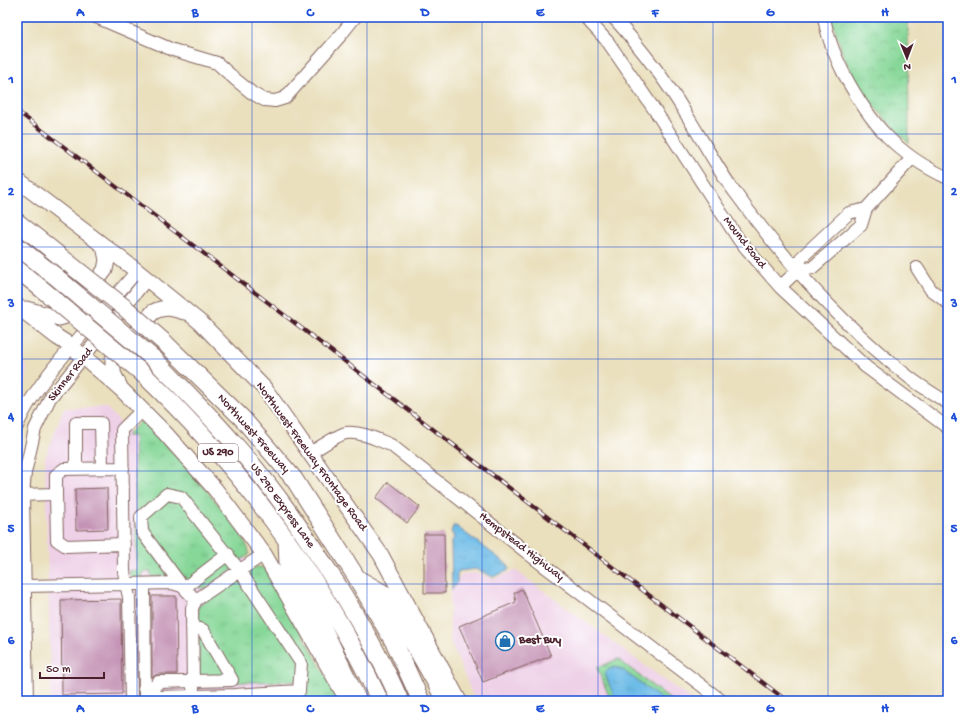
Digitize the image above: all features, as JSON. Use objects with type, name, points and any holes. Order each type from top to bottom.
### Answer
[{"type":"highway","name":"Northwest Freeway","points":[[17,222],[125,308],[165,343],[242,418],[294,479],[357,578],[395,644],[421,701]]},
{"type":"highway","name":"US 290 Express Lane","points":[[17,246],[154,359],[197,402],[238,447],[273,491],[306,537],[351,608],[400,701]]},
{"type":"highway","name":"US 290","points":[[17,270],[141,372],[217,452],[256,499],[287,540],[334,614],[380,701]]},
{"type":"highway","points":[[287,540],[288,565],[318,618],[358,701]]},
{"type":"highway","points":[[357,578],[386,595],[445,701]]},
{"type":"main road","name":"Northwest Freeway Frontage Road","points":[[17,180],[142,275],[201,323],[265,389],[381,555],[458,701]]},
{"type":"main road","points":[[18,307],[59,318],[70,315],[105,270],[107,260],[104,246]]},
{"type":"main road","points":[[18,307],[71,346],[121,389],[215,489],[264,554],[348,701]]},
{"type":"main road","points":[[121,389],[113,373],[114,359],[153,312],[170,307],[189,313]]},
{"type":"street","points":[[96,17],[173,50],[217,63],[252,93],[264,100],[275,101],[285,98],[355,17]]},
{"type":"street","name":"Mound Road","points":[[585,17],[608,42],[656,112],[739,240],[780,287],[866,367],[948,428]]},
{"type":"street","name":"Mound Road","points":[[613,17],[645,55],[668,87],[733,190],[772,241],[798,271],[843,320],[885,357],[912,379],[948,403]]},
{"type":"street","points":[[824,17],[832,48],[855,94],[867,114],[887,136],[912,158],[948,178]]},
{"type":"street","points":[[780,287],[798,271],[812,268],[861,225],[866,209],[912,158]]},
{"type":"street","points":[[798,271],[801,258],[848,213],[866,209]]},
{"type":"street","points":[[917,268],[931,290],[948,303]]},
{"type":"street","name":"Skinner Road","points":[[17,426],[22,415],[42,383],[71,346],[142,275]]},
{"type":"street","name":"Skinner Road","points":[[27,701],[21,648],[25,560],[20,495],[35,429],[50,398],[84,358],[142,275]]},
{"type":"street","points":[[131,701],[129,597],[124,571],[122,430],[142,410]]},
{"type":"street","points":[[76,469],[76,422],[101,423],[102,468]]},
{"type":"street","name":"Hempstead Highway","points":[[310,453],[346,433],[360,434],[374,438],[391,446],[539,562],[722,701]]},
{"type":"street","points":[[123,468],[64,470],[56,475],[56,494],[57,540],[66,546],[124,544]]},
{"type":"street","points":[[20,495],[56,494]]},
{"type":"street","points":[[147,695],[158,697],[235,698],[260,697],[299,691],[301,663],[240,571],[228,554],[181,497],[168,494],[141,517],[142,532],[183,587],[196,600]]},
{"type":"street","points":[[183,587],[228,554]]},
{"type":"street","points":[[193,698],[192,608],[196,600],[264,554]]},
{"type":"street","points":[[25,586],[172,583],[183,587]]},
{"type":"street","points":[[144,584],[147,695]]},
{"type":"street","points":[[147,695],[158,682],[232,680],[203,630],[192,627]]},
{"type":"shaded area","points":[[17,353],[27,368],[25,382],[17,399]]},
{"type":"shaded area","points":[[106,407],[240,550],[284,616],[303,650],[303,701],[97,701],[97,699],[51,701],[45,458],[64,408]]},
{"type":"shaded area","points":[[515,570],[693,701],[475,701],[450,640],[450,592],[462,574],[477,573],[494,579]]},
{"type":"green space","points":[[831,17],[908,17],[909,144],[862,94],[843,55]]},
{"type":"green space","points":[[140,422],[144,422],[205,488],[237,529],[246,545],[249,555],[240,561],[236,567],[206,588],[195,586],[175,577],[152,577],[150,571],[142,573],[143,578],[133,579],[130,576],[129,571],[137,570],[134,436],[126,436]]},
{"type":"green space","points":[[256,567],[261,567],[267,571],[340,701],[303,701],[303,681],[202,683],[199,676],[198,606]]},
{"type":"green space","points":[[618,659],[672,701],[611,701],[597,668]]},
{"type":"water","points":[[453,526],[456,526],[508,565],[509,569],[493,577],[476,569],[459,571],[457,574],[457,582],[452,590],[451,541],[454,539],[451,532]]},
{"type":"water","points":[[614,667],[620,668],[664,701],[616,701],[605,674],[606,671]]},
{"type":"building","points":[[388,482],[420,507],[407,523],[376,498]]},
{"type":"building","points":[[107,488],[108,529],[76,530],[75,489]]},
{"type":"building","points":[[424,534],[444,534],[445,593],[424,593]]},
{"type":"building","name":"Best Buy","points":[[522,589],[551,656],[483,682],[459,626],[516,602],[514,593]]},
{"type":"building","points":[[152,596],[176,596],[177,674],[158,674],[152,677]]},
{"type":"building","points":[[121,599],[122,694],[62,695],[61,600]]},
{"type":"railway","points":[[17,111],[787,701]]},
{"type":"place","name":"Best Buy","points":[[505,641]]}]
